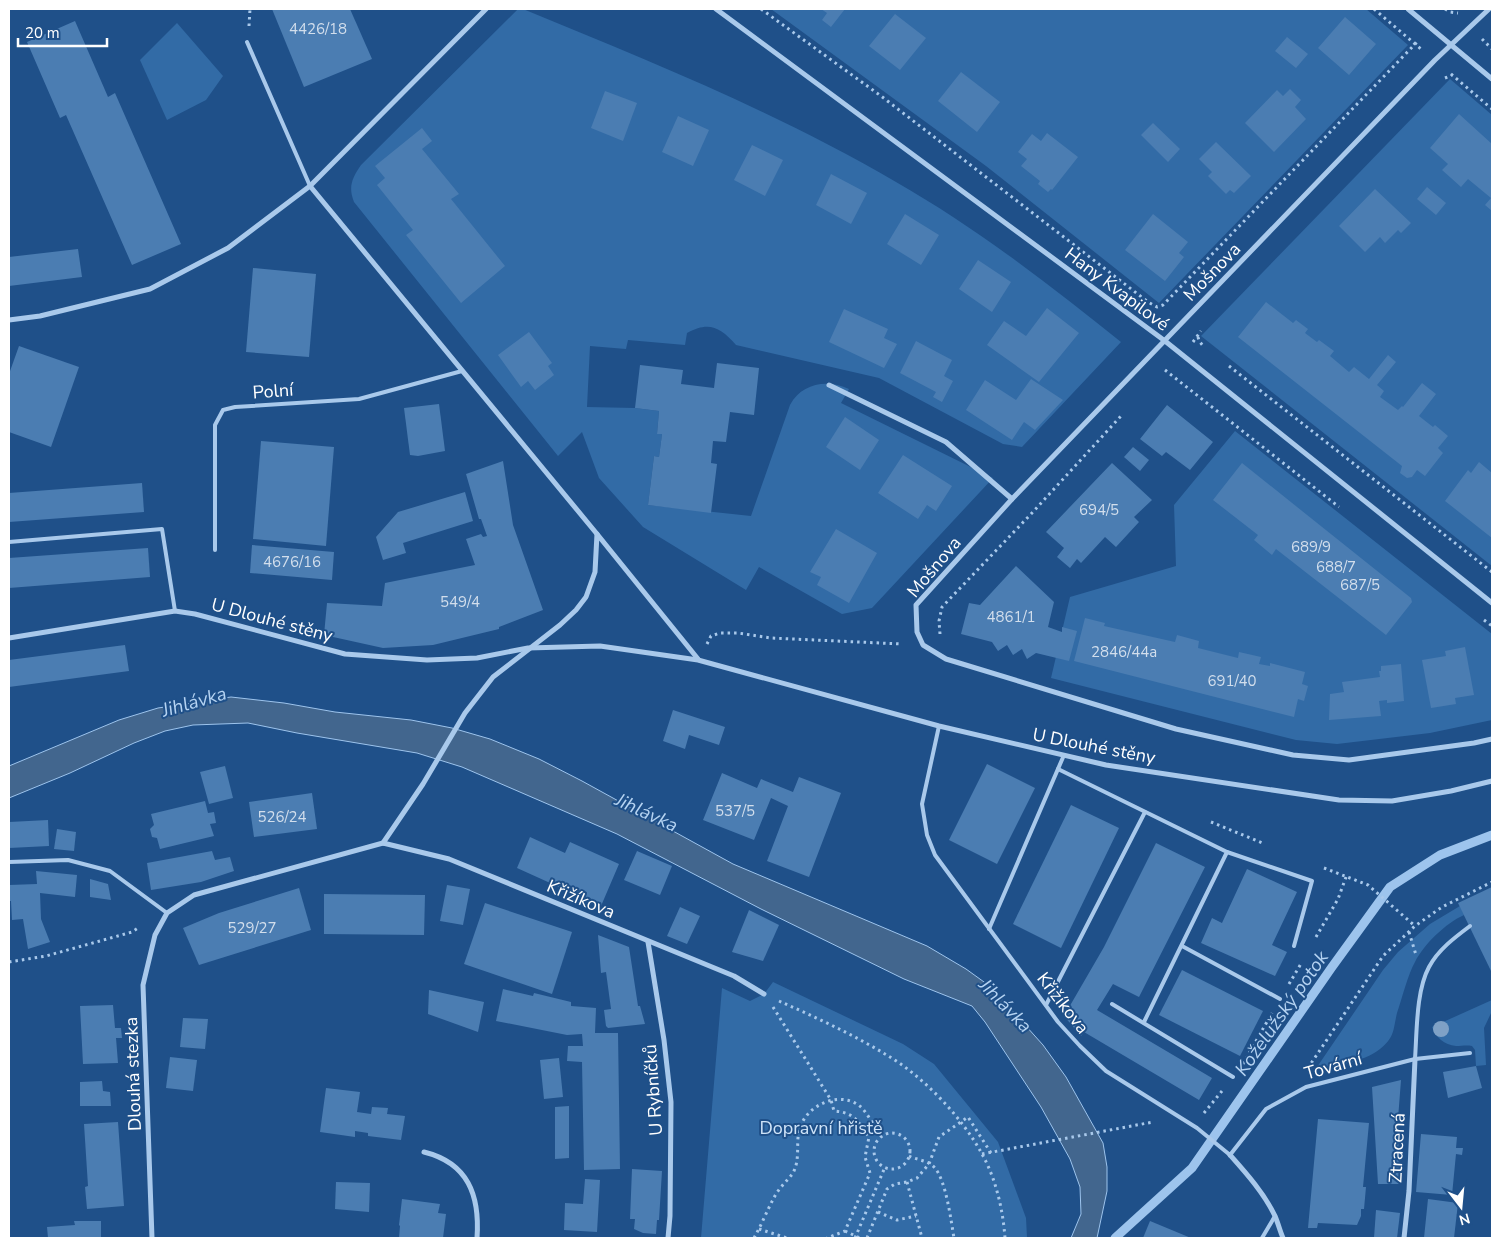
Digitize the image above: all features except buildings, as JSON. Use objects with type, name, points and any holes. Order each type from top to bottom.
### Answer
[{"type":"street","points":[[9,320],[40,316],[150,289],[228,248],[310,186],[486,9]]},
{"type":"street","name":"Hany Kvapilové","points":[[716,9],[1165,341],[1492,603]]},
{"type":"street","points":[[1408,9],[1492,80]]},
{"type":"street","name":"Mošnova","points":[[923,645],[917,632],[916,605],[1012,499],[1451,44],[1489,9]]},
{"type":"street","points":[[310,186],[597,534],[698,660]]},
{"type":"street","points":[[829,385],[946,442],[1012,499]]},
{"type":"street","name":"U Dlouhé stěny","points":[[383,843],[423,784],[465,713],[493,677],[560,625],[576,610],[586,597],[595,572],[597,534]]},
{"type":"street","name":"U Dlouhé stěny","points":[[9,638],[175,611],[195,614],[345,654],[427,660],[477,658],[528,648],[600,646],[698,660],[939,726],[1106,765],[1339,800],[1392,801],[1451,791],[1492,781]]},
{"type":"street","name":"U Dlouhé stěny","points":[[923,645],[946,659],[1176,729],[1292,755],[1349,760],[1492,739]]},
{"type":"street","name":"Křižíkova","points":[[167,913],[194,896],[383,843],[449,859],[734,976],[764,994]]},
{"type":"street","name":"Dlouhá stezka","points":[[152,1238],[143,985],[155,935],[167,913]]},
{"type":"street","name":"U Rybníčků","points":[[648,942],[664,1040],[671,1102],[670,1216],[668,1238]]},
{"type":"street","name":"Ztracená","points":[[1404,1238],[1409,1190],[1415,1059]]},
{"type":"street","points":[[424,1152],[440,1156],[465,1175],[476,1202],[477,1238]]},
{"type":"street","name":"Křižíkova","points":[[1228,1153],[1246,1172],[1275,1216],[1283,1238]]},
{"type":"lane","points":[[247,42],[310,186]]},
{"type":"lane","name":"Polní","points":[[215,550],[215,426],[223,410],[235,407],[359,399],[462,371]]},
{"type":"lane","points":[[9,542],[162,528],[175,611]]},
{"type":"lane","name":"Křižíkova","points":[[939,726],[922,804],[927,835],[935,855],[1058,1022],[1080,1046],[1106,1071],[1201,1131],[1228,1153]]},
{"type":"lane","points":[[989,929],[1064,755]]},
{"type":"lane","points":[[1058,769],[1227,852],[1312,881],[1294,946]]},
{"type":"lane","points":[[1046,1005],[1145,812]]},
{"type":"lane","points":[[1144,1022],[1227,852]]},
{"type":"lane","points":[[9,862],[68,860],[110,872],[167,913]]},
{"type":"lane","points":[[1415,1059],[1421,988],[1429,967],[1446,944],[1470,926]]},
{"type":"lane","points":[[1182,946],[1280,999]]},
{"type":"lane","points":[[1112,1004],[1233,1076]]},
{"type":"lane","name":"Tovární","points":[[1228,1153],[1266,1108],[1306,1087],[1415,1059],[1470,1053]]},
{"type":"lane","points":[[1262,1238],[1275,1216]]},
{"type":"path","points":[[761,9],[881,96],[1156,308],[1163,305],[1415,44],[1374,9]]},
{"type":"path","points":[[1445,9],[1450,12],[1460,13]]},
{"type":"path","points":[[1484,42],[1492,49]]},
{"type":"path","points":[[1452,75],[1492,109]]},
{"type":"path","points":[[1201,332],[1198,337],[1204,347]]},
{"type":"path","points":[[1228,365],[1492,572]]},
{"type":"path","points":[[1160,372],[1165,370]]},
{"type":"path","points":[[698,660],[710,636],[720,632],[771,638],[923,645],[942,639],[939,633],[939,620],[942,607],[1122,415]]},
{"type":"path","points":[[1203,819],[1265,844]]},
{"type":"path","points":[[1319,866],[1368,885],[1415,926]]},
{"type":"path","points":[[1306,1087],[1310,1065],[1382,956],[1415,926],[1442,907],[1492,882]]},
{"type":"path","points":[[9,962],[46,956],[132,932],[167,913]]},
{"type":"path","points":[[764,994],[831,1100],[834,1111],[854,1115],[869,1137],[866,1157],[870,1173],[845,1231],[827,1238]]},
{"type":"path","points":[[764,994],[817,1018],[886,1054],[926,1084],[953,1113],[982,1154],[995,1184],[1004,1221],[1004,1238]]},
{"type":"path","points":[[754,1238],[777,1192],[794,1172],[799,1152],[799,1129],[805,1115],[818,1105],[831,1100],[853,1102],[862,1109],[882,1136]]},
{"type":"path","points":[[867,1238],[888,1189],[895,1184],[917,1178],[929,1164],[939,1136],[968,1117],[991,1153]]},
{"type":"path","points":[[982,1154],[1179,1117]]},
{"type":"path","points":[[891,1133],[903,1138],[908,1143],[908,1156],[906,1162],[899,1167],[894,1169],[885,1167],[879,1164],[874,1153],[876,1144],[882,1136],[891,1133]]},
{"type":"path","points":[[908,1156],[925,1161],[934,1167],[940,1178],[947,1200],[954,1238]]},
{"type":"path","points":[[855,1237],[885,1167]]},
{"type":"path","points":[[907,1182],[922,1238]]},
{"type":"path","points":[[878,1212],[897,1220],[916,1216]]},
{"type":"path","points":[[759,1229],[787,1238]]},
{"type":"path","points":[[845,1231],[860,1238]]},
{"type":"green space","points":[[518,9],[523,9],[666,68],[806,133],[851,157],[925,199],[983,237],[1121,342],[1022,447],[1003,444],[879,378],[736,345],[725,334],[714,328],[702,327],[687,333],[685,345],[628,340],[626,349],[590,346],[587,407],[635,408],[659,411],[657,434],[662,434],[659,457],[654,456],[648,505],[751,516],[790,405],[801,392],[816,385],[824,384],[832,384],[849,389],[841,403],[993,478],[872,608],[842,614],[759,567],[746,590],[643,527],[599,478],[582,432],[558,456],[354,202],[351,187],[355,174],[361,165]]},
{"type":"green space","points":[[771,9],[1366,9],[1408,45],[1159,303],[986,166]]},
{"type":"green space","points":[[177,23],[223,76],[206,100],[167,120],[140,60]]},
{"type":"green space","points":[[1450,79],[1492,115],[1492,566],[1201,336]]},
{"type":"green space","points":[[1235,431],[1492,634],[1492,720],[1430,733],[1337,744],[1296,740],[1051,678],[1070,597],[1176,566],[1174,505]]},
{"type":"green space","points":[[1460,906],[1464,915],[1450,923],[1436,935],[1415,962],[1405,986],[1393,1033],[1388,1041],[1373,1054],[1349,1063],[1315,1070],[1383,970],[1398,952],[1430,924]]},
{"type":"green space","name":"Dopravní hřistě","points":[[773,982],[903,1044],[934,1064],[998,1142],[1026,1218],[1027,1238],[701,1238],[722,988],[750,1001],[764,994]]},
{"type":"green space","points":[[1492,1000],[1492,1011],[1484,1028],[1486,1065],[1476,1066],[1475,1050],[1472,1046],[1448,1044],[1438,1037],[1432,1027]]},
{"type":"water","name":"Jihlávka","points":[[231,697],[284,703],[335,712],[411,720],[452,728],[490,739],[539,759],[582,781],[733,864],[927,946],[966,969],[991,987],[1043,1045],[1066,1077],[1103,1143],[1107,1167],[1107,1191],[1097,1238],[1071,1238],[1081,1214],[1080,1187],[1070,1159],[1041,1107],[985,1022],[972,1006],[904,979],[761,909],[617,834],[462,767],[417,753],[248,723],[193,725],[165,731],[134,743],[70,773],[9,798],[9,766],[119,720],[158,708]]},
{"type":"waterway","name":"Koželužský potok","points":[[1115,1238],[1192,1168],[1390,887],[1440,855],[1492,835]]}]
